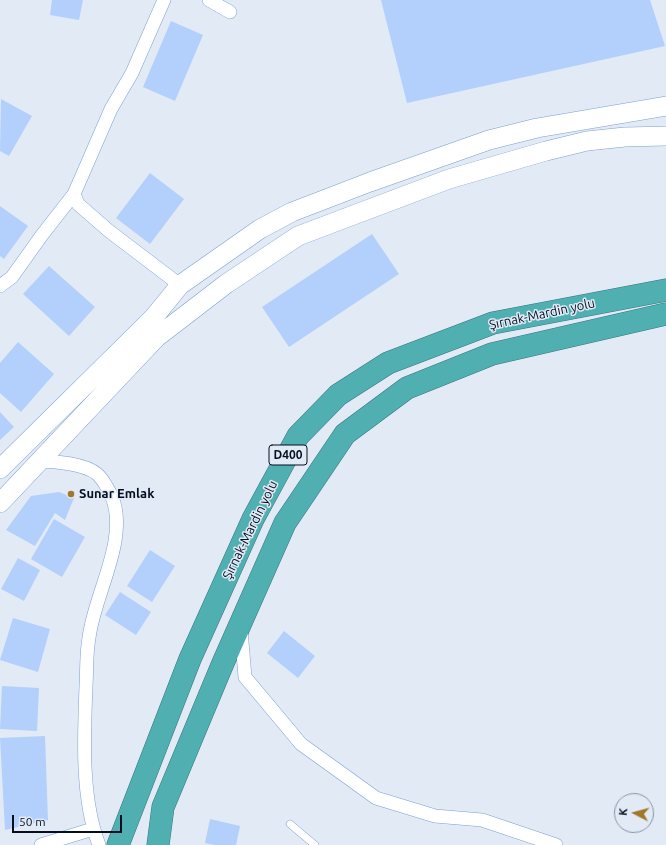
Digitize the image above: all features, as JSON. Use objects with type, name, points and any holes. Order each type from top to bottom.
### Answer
[{"type":"highway","name":"Şırnak-Mardin yolu","points":[[118,845],[190,659],[253,519],[298,436],[338,395],[388,363],[493,323],[666,290]]},
{"type":"highway","name":"Şırnak-Mardin yolu","points":[[158,845],[163,807],[240,624],[285,523],[345,434],[407,388],[492,354],[666,314]]},
{"type":"street","points":[[0,286],[12,278],[42,235],[74,194],[111,109],[132,73],[164,0]]},
{"type":"street","points":[[209,0],[230,12]]},
{"type":"street","points":[[0,469],[154,317],[180,285],[260,229],[292,212],[370,182],[441,156],[503,137],[537,128],[666,106]]},
{"type":"street","points":[[0,503],[157,337],[226,284],[298,236],[449,179],[546,151],[587,141],[666,136]]},
{"type":"street","points":[[74,194],[78,204],[109,231],[180,285]]},
{"type":"street","points":[[39,461],[60,461],[97,474],[112,496],[117,516],[116,538],[88,637],[85,714],[87,800],[93,829],[99,845]]},
{"type":"street","points":[[240,624],[245,677],[301,744],[376,798],[435,816],[482,820],[556,845]]},
{"type":"street","points":[[41,845],[93,829]]},
{"type":"lane","points":[[290,824],[315,845]]},
{"type":"building","points":[[52,0],[83,0],[79,20],[50,15]]},
{"type":"building","points":[[381,0],[650,0],[665,46],[407,103]]},
{"type":"building","points":[[171,21],[203,35],[175,101],[143,87]]},
{"type":"building","points":[[1,99],[32,116],[9,156],[0,151]]},
{"type":"building","points":[[150,173],[184,199],[150,244],[116,218]]},
{"type":"building","points":[[0,206],[28,226],[4,259],[0,256]]},
{"type":"building","points":[[372,234],[399,274],[289,347],[262,307]]},
{"type":"building","points":[[49,266],[95,307],[69,336],[23,294]]},
{"type":"building","points":[[18,342],[54,374],[21,412],[0,393],[0,363]]},
{"type":"building","points":[[0,412],[14,427],[0,440]]},
{"type":"building","points":[[59,492],[74,498],[65,520],[55,513],[35,546],[6,530],[31,496]]},
{"type":"building","points":[[54,519],[85,537],[62,577],[31,559]]},
{"type":"building","points":[[150,550],[175,566],[152,602],[127,586]]},
{"type":"building","points":[[18,558],[40,570],[24,601],[1,589]]},
{"type":"building","points":[[120,592],[151,612],[136,635],[105,615]]},
{"type":"building","points":[[13,618],[50,629],[38,672],[0,660]]},
{"type":"building","points":[[284,631],[315,656],[298,678],[267,653]]},
{"type":"building","points":[[2,686],[39,688],[37,731],[0,729]]},
{"type":"building","points":[[45,736],[48,820],[5,830],[0,738]]},
{"type":"building","points":[[210,819],[240,826],[236,845],[215,845],[205,843]]},
{"type":"place","name":"Sunar Emlak","points":[[71,494]]}]
